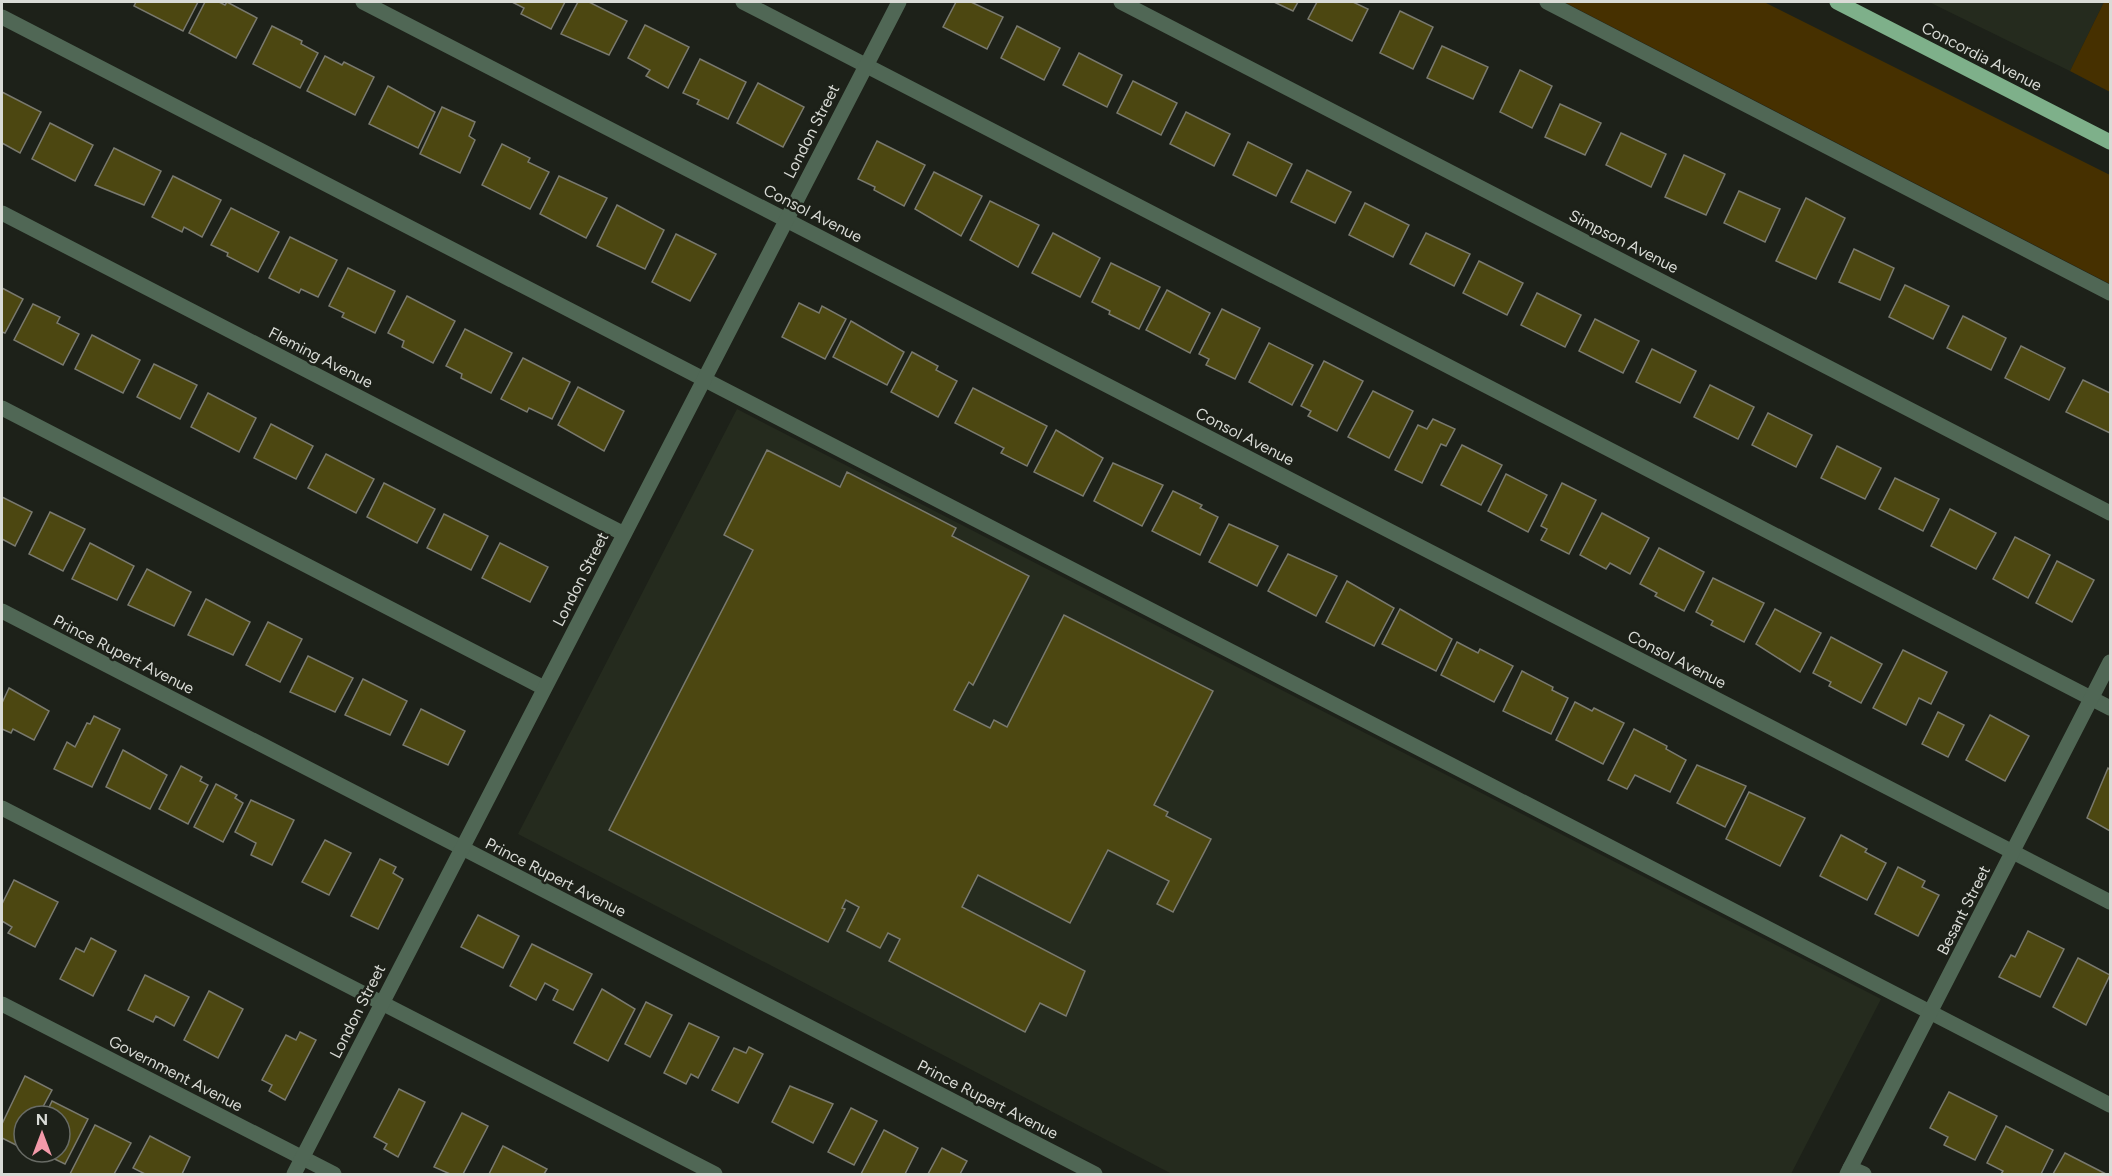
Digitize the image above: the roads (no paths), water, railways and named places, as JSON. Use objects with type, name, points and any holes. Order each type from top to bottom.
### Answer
[{"type":"main road","name":"Concordia Avenue","points":[[1837,2],[2110,142]]},
{"type":"street","name":"Consol Avenue","points":[[363,2],[2110,902]]},
{"type":"street","points":[[743,2],[2110,708]]},
{"type":"street","name":"London Street","points":[[294,1174],[899,2]]},
{"type":"street","name":"Simpson Avenue","points":[[1121,2],[2110,513]]},
{"type":"street","points":[[1546,2],[2110,293]]},
{"type":"street","points":[[2,17],[2110,1105]]},
{"type":"street","name":"Fleming Avenue","points":[[2,213],[624,534]]},
{"type":"street","points":[[2,408],[544,688]]},
{"type":"street","name":"Prince Rupert Avenue","points":[[2,611],[1095,1174]]},
{"type":"street","name":"Besant Street","points":[[1854,1172],[1930,1013],[2110,662]]},
{"type":"street","points":[[2,808],[715,1174]]},
{"type":"street","name":"Government Avenue","points":[[2,1004],[334,1174]]}]
